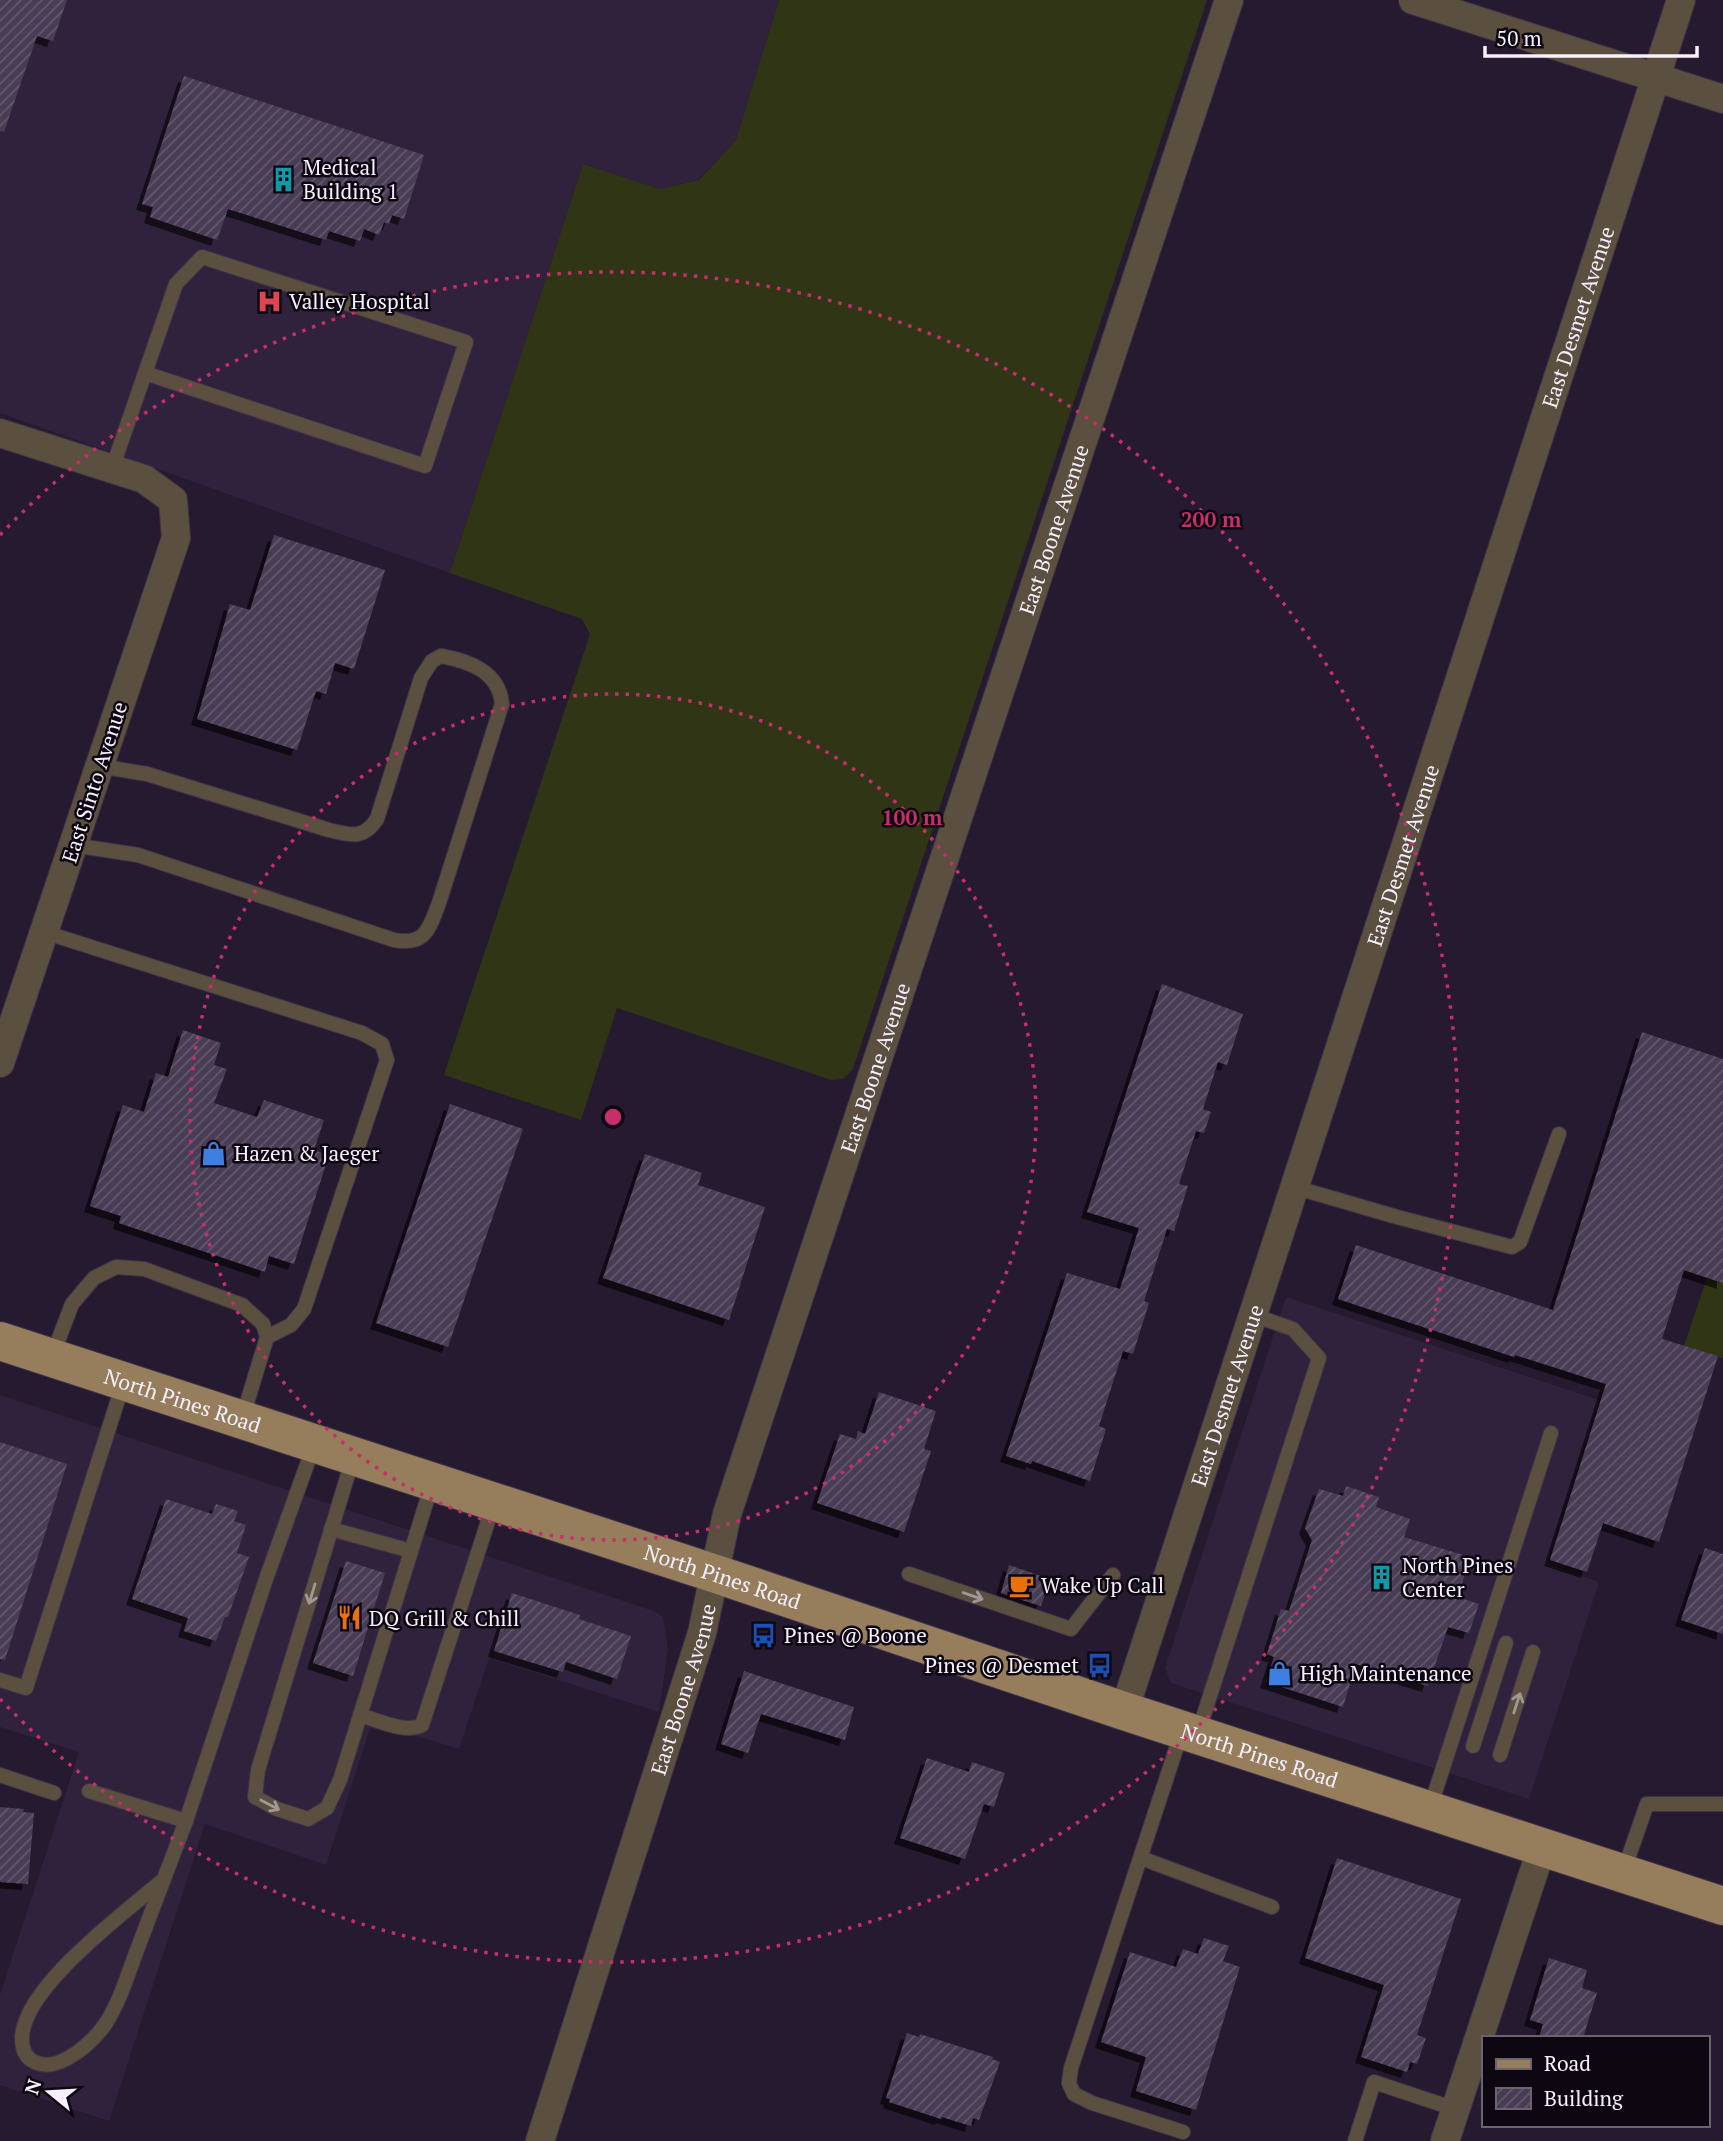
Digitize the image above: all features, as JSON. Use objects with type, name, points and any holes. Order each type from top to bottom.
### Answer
[{"type":"main road","name":"North Pines Road","points":[[0,1341],[1723,1906]]},
{"type":"street","name":"East Boone Avenue","points":[[540,2141],[702,1633],[713,1573],[732,1501],[1228,0]]},
{"type":"street","points":[[1413,0],[1723,99]]},
{"type":"street","name":"East Desmet Avenue","points":[[1124,1711],[1681,0]]},
{"type":"street","points":[[0,433],[112,469]]},
{"type":"street","name":"East Sinto Avenue","points":[[0,1063],[176,538],[173,499],[144,480],[112,469]]},
{"type":"street","points":[[1445,2141],[1542,1847]]},
{"type":"lane","points":[[112,469],[145,373],[176,284],[202,257],[466,342],[425,466],[145,373]]},
{"type":"lane","points":[[73,845],[138,855],[394,940],[408,943],[418,940],[429,929],[439,903],[502,704],[501,692],[487,674],[471,665],[442,656],[432,661],[421,678],[377,819],[369,832],[363,834],[337,832],[147,774],[99,766]]},
{"type":"lane","points":[[44,932],[362,1033],[382,1044],[387,1060],[304,1309],[291,1325],[267,1337]]},
{"type":"lane","points":[[1294,1187],[1512,1247],[1520,1242],[1559,1134]]},
{"type":"lane","points":[[52,1358],[72,1304],[94,1278],[116,1267],[144,1269],[242,1305],[262,1324],[267,1337],[242,1420]]},
{"type":"lane","points":[[1182,2132],[1092,2103],[1074,2094],[1069,2083],[1071,2068],[1141,1858],[1190,1732],[1319,1358],[1293,1329],[1253,1315]]},
{"type":"lane","points":[[0,1681],[26,1688],[124,1383]]},
{"type":"lane","points":[[1429,1811],[1551,1433]]},
{"type":"lane","points":[[164,1879],[78,1952],[44,1991],[28,2015],[22,2033],[22,2047],[28,2058],[38,2064],[52,2064],[70,2057],[92,2042],[107,2022],[121,1992],[187,1821],[266,1579],[315,1444]]},
{"type":"lane","points":[[354,1456],[258,1770],[255,1797],[277,1809],[308,1819],[327,1808],[340,1780],[433,1482]]},
{"type":"lane","points":[[360,1715],[403,1727],[416,1729],[422,1726],[494,1502]]},
{"type":"lane","points":[[331,1529],[411,1552]]},
{"type":"lane","points":[[909,1574],[1072,1629],[1113,1575]]},
{"type":"lane","points":[[1473,1746],[1506,1643]]},
{"type":"lane","points":[[1500,1755],[1533,1652]]},
{"type":"lane","points":[[0,1775],[54,1793]]},
{"type":"lane","points":[[89,1791],[187,1821]]},
{"type":"lane","points":[[1623,1874],[1647,1804],[1723,1804]]},
{"type":"lane","points":[[1141,1858],[1272,1907]]},
{"type":"lane","points":[[1355,2141],[1374,2082],[1455,2109]]},
{"type":"shaded area","name":"Valley Hospital","points":[[0,0],[779,0],[736,140],[698,180],[660,189],[583,164],[450,573],[0,413]]},
{"type":"shaded area","points":[[1286,1297],[1599,1400],[1547,1564],[1599,1582],[1529,1799],[1171,1683],[1165,1668]]},
{"type":"shaded area","points":[[0,1395],[654,1611],[663,1618],[668,1649],[659,1712],[489,1658],[459,1749],[372,1722],[326,1865],[205,1824],[109,2121],[0,2085],[0,1995],[79,1752],[0,1727]]},
{"type":"green space","points":[[779,0],[1207,0],[853,1069],[843,1079],[831,1080],[617,1008],[581,1120],[444,1075],[590,634],[582,619],[450,573],[583,164],[660,189],[699,180],[736,140]]},
{"type":"green space","points":[[1707,1278],[1723,1283],[1723,1358],[1684,1346]]},
{"type":"building","points":[[0,0],[67,0],[53,41],[37,36],[4,132],[0,131]]},
{"type":"building","name":"Medical Building 1","points":[[184,76],[424,155],[404,219],[392,215],[389,224],[384,222],[379,235],[364,229],[360,241],[329,231],[326,240],[228,209],[217,240],[150,217],[153,207],[142,204]]},
{"type":"building","points":[[274,535],[385,570],[354,669],[335,663],[326,694],[316,691],[297,750],[197,719],[230,604],[250,610]]},
{"type":"building","points":[[1162,984],[1243,1014],[1227,1065],[1218,1062],[1203,1109],[1211,1112],[1204,1133],[1196,1131],[1179,1184],[1188,1186],[1174,1231],[1167,1229],[1144,1301],[1149,1303],[1133,1354],[1123,1351],[1099,1426],[1106,1429],[1090,1481],[1032,1461],[1031,1464],[1006,1456],[1067,1273],[1120,1289],[1139,1228],[1087,1212]]},
{"type":"building","name":"Hazen & Jaeger","points":[[183,1030],[221,1043],[214,1065],[227,1069],[214,1103],[257,1117],[264,1100],[324,1120],[314,1150],[329,1155],[294,1264],[269,1256],[265,1272],[119,1223],[121,1216],[90,1206],[123,1105],[144,1112],[156,1073],[168,1077]]},
{"type":"building","points":[[1642,1032],[1723,1059],[1723,1283],[1684,1270],[1662,1339],[1718,1356],[1659,1542],[1603,1523],[1587,1572],[1550,1560],[1606,1384],[1338,1299],[1356,1245],[1553,1310]]},
{"type":"building","points":[[450,1104],[523,1129],[448,1347],[376,1323]]},
{"type":"building","points":[[645,1154],[702,1173],[698,1185],[765,1207],[729,1320],[603,1278]]},
{"type":"building","points":[[879,1392],[936,1411],[924,1449],[931,1451],[904,1532],[817,1503],[840,1434],[856,1439],[858,1431],[865,1434]]},
{"type":"building","points":[[0,1442],[67,1464],[5,1660],[0,1659]]},
{"type":"building","name":"North Pines Center","points":[[1346,1486],[1379,1497],[1376,1507],[1410,1519],[1404,1537],[1470,1557],[1458,1597],[1479,1604],[1469,1633],[1448,1627],[1428,1686],[1356,1664],[1343,1707],[1266,1682],[1274,1657],[1267,1654],[1281,1609],[1289,1611],[1312,1540],[1305,1528],[1319,1489],[1343,1496]]},
{"type":"building","points":[[166,1499],[212,1514],[216,1504],[238,1511],[234,1521],[246,1525],[237,1553],[249,1557],[228,1617],[225,1617],[216,1641],[184,1631],[188,1618],[132,1599]]},
{"type":"building","points":[[1705,1548],[1723,1554],[1723,1634],[1681,1620]]},
{"type":"building","name":"DQ Grill & Chill","points":[[346,1561],[385,1573],[353,1676],[313,1663]]},
{"type":"building","name":"Wake Up Call","points":[[1009,1565],[1050,1579],[1041,1606],[1001,1593]]},
{"type":"building","points":[[512,1593],[580,1615],[579,1619],[631,1636],[617,1679],[566,1662],[563,1672],[494,1651]]},
{"type":"building","points":[[744,1671],[854,1707],[845,1740],[761,1714],[748,1753],[721,1744]]},
{"type":"building","points":[[927,1758],[969,1772],[972,1762],[1005,1773],[994,1807],[984,1804],[965,1859],[900,1838]]},
{"type":"building","points":[[0,1807],[24,1809],[23,1812],[34,1813],[28,1884],[0,1882]]},
{"type":"building","points":[[1337,1858],[1461,1899],[1417,2035],[1426,2038],[1417,2064],[1410,2062],[1407,2072],[1361,2057],[1384,1985],[1305,1958]]},
{"type":"building","points":[[1204,1938],[1229,1946],[1223,1961],[1240,1967],[1196,2110],[1136,2091],[1146,2057],[1101,2042],[1130,1952],[1176,1967],[1183,1949],[1198,1954]]},
{"type":"building","points":[[1549,1958],[1587,1970],[1582,1988],[1597,1993],[1584,2036],[1540,2036],[1543,2024],[1530,2020]]},
{"type":"building","points":[[907,2033],[919,2037],[920,2034],[993,2057],[992,2059],[1000,2062],[979,2120],[973,2118],[971,2126],[889,2102],[890,2099],[886,2098]]},
{"type":"place","name":"Medical Building 1","points":[[283,179]]},
{"type":"place","name":"Valley Hospital","points":[[269,301]]},
{"type":"place","name":"Hazen & Jaeger","points":[[214,1153]]},
{"type":"place","name":"North Pines Center","points":[[1382,1577]]},
{"type":"place","name":"Wake Up Call","points":[[1021,1585]]},
{"type":"place","name":"DQ Grill & Chill","points":[[349,1618]]},
{"type":"place","name":"Pines @ Boone","points":[[764,1635]]},
{"type":"place","name":"Pines @ Desmet","points":[[1099,1665]]},
{"type":"place","name":"High Maintenance","points":[[1280,1673]]}]
